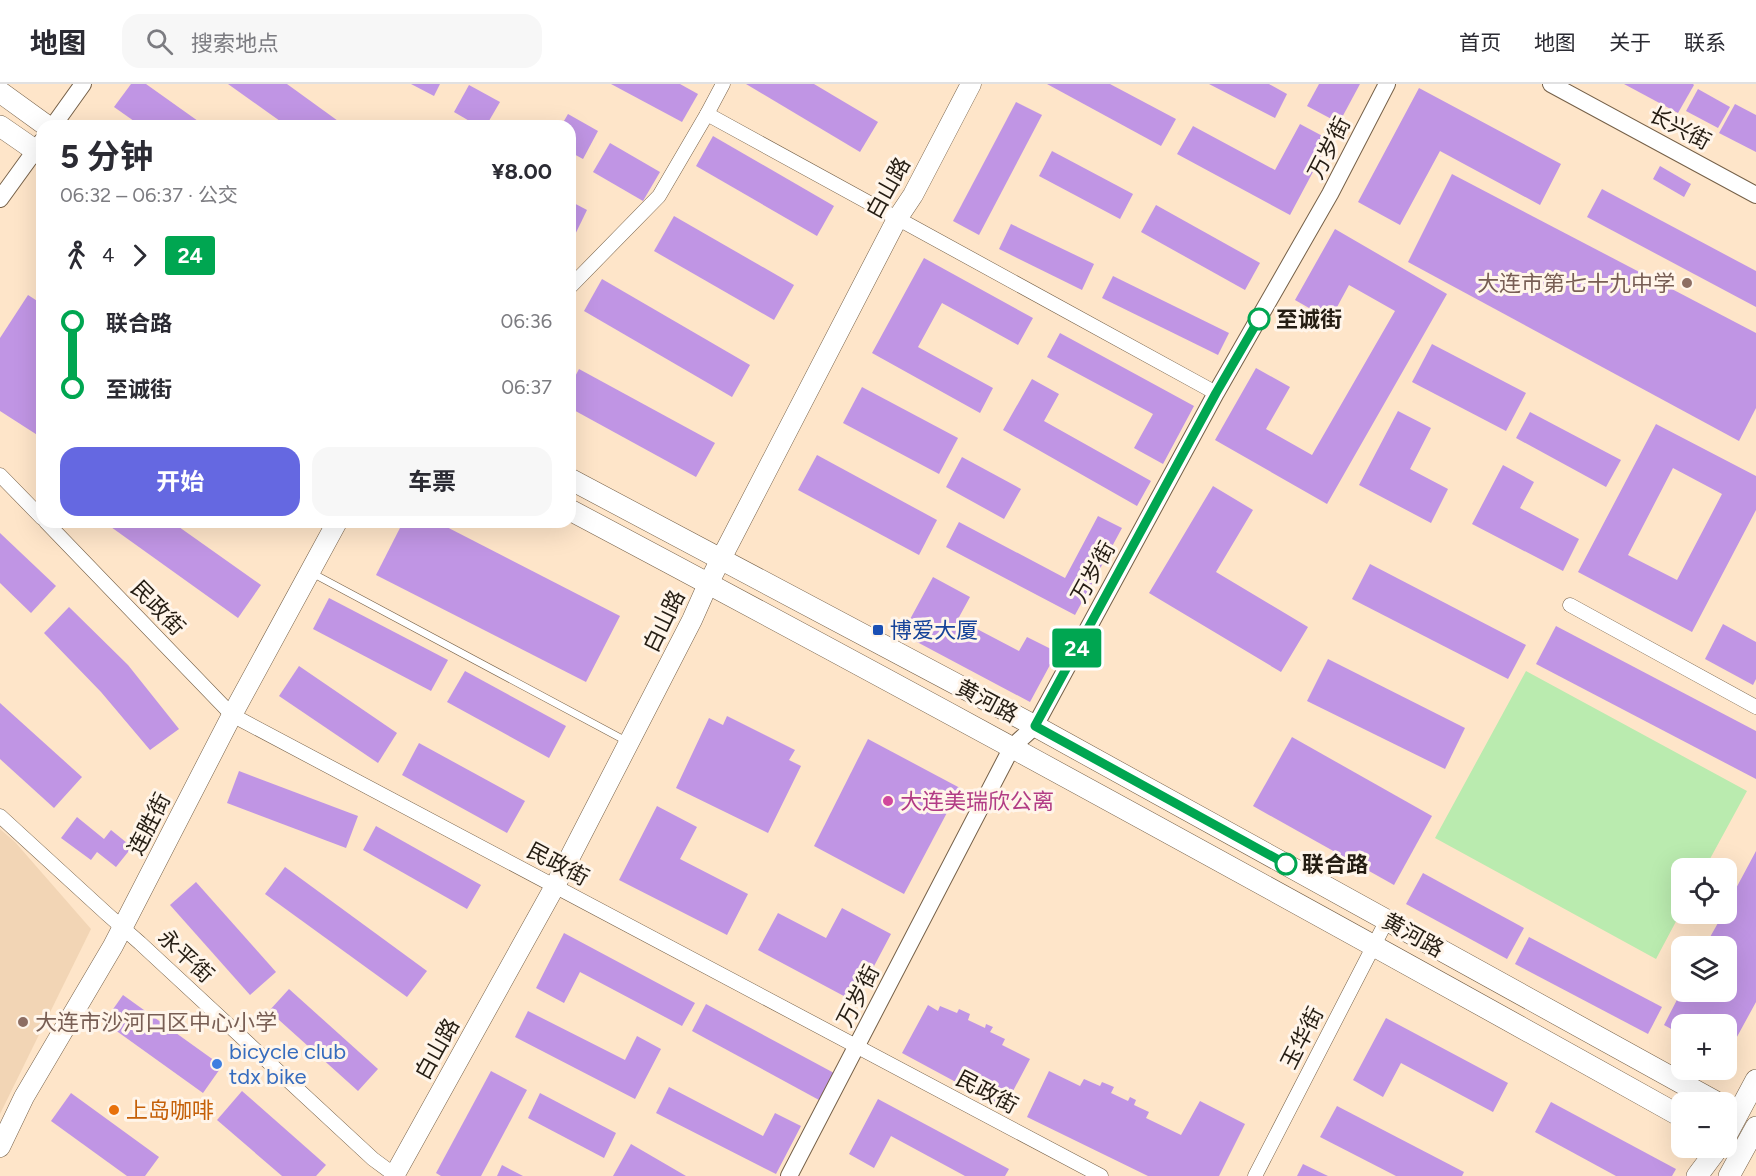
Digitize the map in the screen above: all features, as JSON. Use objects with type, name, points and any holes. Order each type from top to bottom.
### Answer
[{"type":"main road","name":"白山路","points":[[395,1176],[555,886],[692,620],[720,560],[897,219],[913,195],[971,84]]},
{"type":"main road","points":[[0,92],[39,120]]},
{"type":"main road","points":[[0,126],[36,147]]},
{"type":"main road","name":"黄河路","points":[[576,482],[1035,726],[1698,1092]]},
{"type":"main road","name":"黄河路","points":[[576,513],[1012,747],[1671,1111]]},
{"type":"main road","name":"连胜街","points":[[0,1147],[24,1097],[113,946],[232,715],[334,528]]},
{"type":"main road","points":[[1729,1176],[1742,1150],[1744,1118],[1756,1080]]},
{"type":"main road","points":[[1696,1176],[1710,1158]]},
{"type":"street","points":[[57,120],[82,84]]},
{"type":"street","points":[[576,281],[659,196],[723,84]]},
{"type":"street","name":"万岁街","points":[[789,1176],[1012,747],[1035,726],[1216,393],[1330,194],[1387,84]]},
{"type":"street","name":"长兴街","points":[[1551,84],[1756,195]]},
{"type":"street","points":[[707,114],[1216,393]]},
{"type":"street","points":[[0,199],[36,154]]},
{"type":"street","points":[[0,475],[36,512]]},
{"type":"street","name":"民政街","points":[[52,528],[232,715],[1101,1176]]},
{"type":"street","points":[[1570,605],[1756,707]]},
{"type":"street","name":"永平街","points":[[0,816],[373,1159],[395,1176]]},
{"type":"street","name":"玉华街","points":[[1255,1176],[1387,920]]},
{"type":"lane","points":[[310,572],[629,742]]},
{"type":"shaded area","name":"大连市沙河口区中心小学","points":[[0,829],[15,842],[91,929],[0,1114]]},
{"type":"green space","points":[[1526,671],[1747,791],[1710,858],[1671,858],[1671,924],[1675,924],[1656,959],[1435,838]]},
{"type":"building","points":[[131,84],[146,84],[197,120],[132,120],[114,107]]},
{"type":"building","points":[[228,84],[287,84],[337,120],[279,120]]},
{"type":"building","points":[[411,84],[440,84],[434,96]]},
{"type":"building","points":[[611,84],[680,84],[698,94],[682,122]]},
{"type":"building","points":[[746,84],[814,84],[878,122],[860,152]]},
{"type":"building","points":[[1047,84],[1110,84],[1176,119],[1161,146]]},
{"type":"building","points":[[1209,84],[1269,84],[1287,94],[1275,118]]},
{"type":"building","points":[[1319,84],[1360,84],[1339,123],[1307,106]]},
{"type":"building","points":[[1624,84],[1693,84],[1694,85],[1678,113]]},
{"type":"building","points":[[469,85],[500,102],[490,120],[468,120],[454,112]]},
{"type":"building","points":[[1419,88],[1561,164],[1540,205],[1440,151],[1400,225],[1358,202]]},
{"type":"building","points":[[1698,89],[1730,107],[1718,128],[1686,111]]},
{"type":"building","points":[[1016,102],[1042,115],[979,235],[953,221]]},
{"type":"building","points":[[1735,104],[1756,115],[1756,152],[1719,133]]},
{"type":"building","points":[[568,114],[598,131],[583,159],[576,155],[576,120],[564,120]]},
{"type":"building","points":[[1300,124],[1330,140],[1290,215],[1177,154],[1193,126],[1275,170]]},
{"type":"building","points":[[713,136],[834,206],[817,236],[696,166]]},
{"type":"building","points":[[610,143],[660,172],[643,201],[593,172]]},
{"type":"building","points":[[1052,151],[1133,194],[1120,219],[1039,176]]},
{"type":"building","points":[[1660,166],[1691,184],[1684,197],[1653,179]]},
{"type":"building","points":[[1452,174],[1756,333],[1756,408],[1739,441],[1408,262]]},
{"type":"building","points":[[1602,189],[1756,271],[1756,307],[1587,217]]},
{"type":"building","points":[[576,204],[587,210],[576,233]]},
{"type":"building","points":[[1156,205],[1260,263],[1245,290],[1141,232]]},
{"type":"building","points":[[674,216],[794,285],[774,320],[654,251]]},
{"type":"building","points":[[1011,224],[1094,264],[1082,290],[999,249]]},
{"type":"building","points":[[1335,229],[1447,294],[1327,504],[1215,440],[1256,368],[1290,387],[1266,429],[1312,455],[1395,311],[1349,285],[1330,320],[1295,300]]},
{"type":"building","points":[[924,258],[1033,318],[1018,345],[942,303],[918,347],[993,388],[980,413],[872,353]]},
{"type":"building","points":[[1113,276],[1229,333],[1218,355],[1102,298]]},
{"type":"building","points":[[602,279],[750,365],[732,397],[584,311]]},
{"type":"building","points":[[28,295],[36,300],[36,434],[0,411],[0,338]]},
{"type":"building","points":[[1060,333],[1194,406],[1163,464],[1134,448],[1153,414],[1047,357]]},
{"type":"building","points":[[1432,344],[1526,393],[1506,431],[1412,382]]},
{"type":"building","points":[[579,369],[715,443],[696,477],[576,411],[576,375]]},
{"type":"building","points":[[1032,379],[1059,394],[1044,421],[1151,481],[1137,506],[1003,430]]},
{"type":"building","points":[[862,387],[958,438],[939,474],[843,423]]},
{"type":"building","points":[[1398,411],[1431,428],[1410,469],[1448,489],[1431,523],[1359,485]]},
{"type":"building","points":[[1530,412],[1621,460],[1606,487],[1516,438]]},
{"type":"building","points":[[1656,424],[1756,476],[1756,510],[1692,632],[1578,572]],"holes":[[[1673,468],[1722,494],[1677,580],[1628,555]]]},
{"type":"building","points":[[817,455],[937,520],[919,555],[798,490]]},
{"type":"building","points":[[962,457],[1021,489],[1004,519],[946,487]]},
{"type":"building","points":[[1503,465],[1534,482],[1520,508],[1579,539],[1563,571],[1472,524]]},
{"type":"building","points":[[1213,486],[1253,510],[1216,572],[1308,627],[1281,672],[1149,593]]},
{"type":"building","points":[[1098,516],[1122,528],[1075,615],[946,547],[959,522],[1065,578]]},
{"type":"building","points":[[112,528],[180,528],[261,585],[238,618]]},
{"type":"building","points":[[400,528],[449,528],[620,616],[586,682],[376,575]]},
{"type":"building","points":[[0,533],[56,586],[31,613],[0,583]]},
{"type":"building","points":[[1370,564],[1526,645],[1508,679],[1352,599]]},
{"type":"building","points":[[933,577],[970,597],[958,619],[1019,651],[1027,637],[1057,652],[1030,702],[902,634]]},
{"type":"building","points":[[329,598],[448,660],[431,691],[313,629]]},
{"type":"building","points":[[69,607],[128,665],[179,729],[150,750],[101,692],[44,633]]},
{"type":"building","points":[[1723,624],[1756,642],[1756,679],[1753,685],[1705,659]]},
{"type":"building","points":[[1556,626],[1756,731],[1756,779],[1536,664]]},
{"type":"building","points":[[1328,659],[1465,728],[1445,769],[1307,701]]},
{"type":"building","points":[[299,666],[397,733],[378,763],[279,696]]},
{"type":"building","points":[[465,671],[566,726],[549,758],[447,702]]},
{"type":"building","points":[[0,703],[82,777],[54,808],[0,759]]},
{"type":"building","points":[[727,716],[795,750],[789,760],[801,766],[768,833],[676,788],[709,718],[723,725]]},
{"type":"building","points":[[1292,737],[1432,816],[1394,885],[1253,806]]},
{"type":"building","points":[[868,739],[960,788],[904,894],[814,846]]},
{"type":"building","points":[[419,743],[525,801],[507,833],[402,775]]},
{"type":"building","points":[[239,771],[358,816],[346,848],[227,803]]},
{"type":"building","points":[[657,806],[697,827],[680,859],[748,894],[727,935],[619,880]]},
{"type":"building","points":[[77,817],[104,839],[111,830],[132,847],[116,867],[97,852],[91,860],[61,838]]},
{"type":"building","points":[[376,826],[481,885],[467,909],[363,850]]},
{"type":"building","points":[[1756,851],[1756,1002],[1737,1037],[1737,1014],[1671,1014],[1671,1029],[1664,1025],[1676,1002],[1737,1002],[1737,936],[1711,936],[1717,924],[1737,924],[1737,886]]},
{"type":"building","points":[[285,867],[427,971],[407,997],[265,894]]},
{"type":"building","points":[[1423,873],[1524,928],[1507,959],[1406,904]]},
{"type":"building","points":[[196,882],[276,972],[250,995],[170,905]]},
{"type":"building","points":[[842,908],[891,934],[855,1002],[758,950],[778,913],[826,938]]},
{"type":"building","points":[[564,933],[695,1003],[682,1026],[580,972],[564,1003],[536,988]]},
{"type":"building","points":[[1529,937],[1662,1007],[1648,1034],[1515,964]]},
{"type":"building","points":[[289,989],[378,1069],[358,1091],[269,1011]]},
{"type":"building","points":[[123,995],[222,1066],[203,1093],[104,1022]]},
{"type":"building","points":[[706,1004],[834,1073],[819,1100],[692,1031]]},
{"type":"building","points":[[928,1005],[938,1011],[940,1006],[957,1013],[959,1009],[970,1014],[968,1020],[985,1028],[986,1024],[993,1027],[990,1032],[1005,1039],[1002,1045],[1030,1059],[1004,1108],[902,1053]]},
{"type":"building","points":[[528,1011],[625,1060],[637,1036],[661,1049],[635,1099],[515,1037]]},
{"type":"building","points":[[1386,1018],[1508,1083],[1493,1112],[1401,1063],[1383,1097],[1353,1080]]},
{"type":"building","points":[[491,1071],[527,1090],[481,1176],[441,1176],[436,1173]]},
{"type":"building","points":[[1049,1071],[1080,1086],[1084,1079],[1100,1086],[1102,1082],[1114,1087],[1111,1093],[1128,1101],[1130,1097],[1136,1100],[1134,1105],[1149,1112],[1146,1118],[1181,1135],[1200,1101],[1245,1124],[1219,1176],[1148,1176],[1027,1117]]},
{"type":"building","points":[[669,1087],[763,1136],[775,1113],[801,1126],[776,1174],[656,1113]]},
{"type":"building","points":[[242,1091],[326,1165],[316,1176],[282,1176],[217,1120]]},
{"type":"building","points":[[71,1093],[159,1157],[145,1176],[127,1176],[51,1121]]},
{"type":"building","points":[[540,1093],[616,1133],[604,1158],[528,1118]]},
{"type":"building","points":[[878,1099],[1009,1169],[1005,1176],[965,1176],[891,1136],[874,1168],[849,1154]]},
{"type":"building","points":[[1551,1102],[1676,1169],[1672,1176],[1616,1176],[1535,1132]]},
{"type":"building","points":[[1337,1106],[1464,1172],[1462,1176],[1396,1176],[1320,1137]]},
{"type":"building","points":[[631,1144],[686,1176],[613,1176]]},
{"type":"building","points":[[1303,1164],[1328,1176],[1297,1176]]},
{"type":"building","points":[[502,1165],[523,1176],[497,1176]]},
{"type":"bus line","name":"24","points":[[1259,319],[1216,393],[1035,726],[1286,864]]},
{"type":"place","name":"大连市第七十九中学","points":[[1687,283]]},
{"type":"place","name":"至诚街","points":[[1259,319]]},
{"type":"place","name":"博爱大厦","points":[[878,630]]},
{"type":"place","name":"大连美瑞欣公离","points":[[888,801]]},
{"type":"place","name":"联合路","points":[[1286,864]]},
{"type":"place","name":"大连市沙河口区中心小学","points":[[23,1022]]},
{"type":"place","name":"bicycle club tdx bike","points":[[217,1064]]},
{"type":"place","name":"上岛咖啡","points":[[114,1110]]}]
